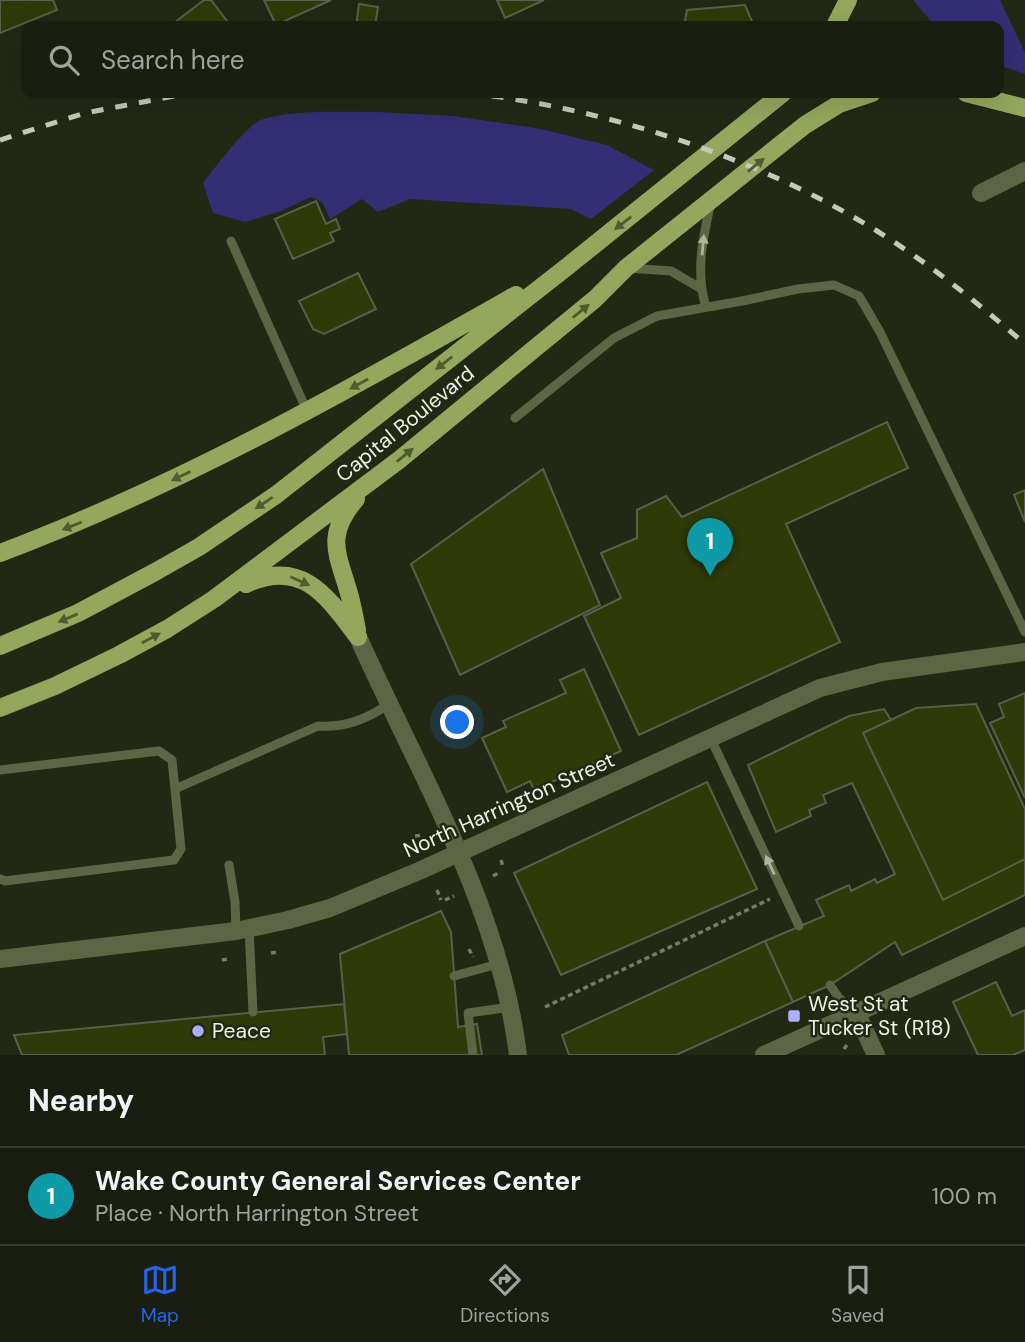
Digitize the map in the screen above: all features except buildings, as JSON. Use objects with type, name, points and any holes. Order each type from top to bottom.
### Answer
[{"type":"main road","points":[[838,21],[848,0]]},
{"type":"main road","name":"Capital Boulevard","points":[[0,646],[78,614],[199,547],[276,495],[777,98]]},
{"type":"main road","name":"Capital Boulevard","points":[[0,708],[55,686],[119,655],[214,599],[372,481],[595,299],[626,268],[805,125],[839,104],[857,98]]},
{"type":"main road","points":[[986,98],[1025,108]]},
{"type":"main road","points":[[0,553],[134,498],[308,412],[568,266]]},
{"type":"main road","points":[[358,637],[350,598],[337,560],[337,540],[344,515],[372,481]]},
{"type":"main road","points":[[214,599],[268,575],[293,577],[325,596],[358,637]]},
{"type":"street","points":[[981,193],[1025,171]]},
{"type":"street","points":[[358,637],[474,890],[511,1007],[518,1055]]},
{"type":"street","name":"North Harrington Street","points":[[0,958],[243,930],[298,918],[351,900],[820,688],[882,672],[1025,652]]},
{"type":"street","points":[[764,1055],[1025,936]]},
{"type":"street","points":[[856,1012],[876,1055]]},
{"type":"lane","points":[[706,307],[700,288],[702,240],[711,202]]},
{"type":"lane","points":[[231,241],[308,412]]},
{"type":"lane","points":[[626,268],[671,271],[700,288]]},
{"type":"lane","points":[[515,418],[614,338],[657,316],[798,289],[834,285],[859,296],[880,332],[1025,632]]},
{"type":"lane","points":[[175,789],[318,726],[334,727],[366,719],[389,704]]},
{"type":"lane","points":[[711,739],[799,926]]},
{"type":"lane","points":[[0,770],[159,751],[172,760],[181,849],[174,860],[5,881],[0,879]]},
{"type":"lane","points":[[229,864],[243,930],[253,1012]]},
{"type":"lane","points":[[454,976],[498,964]]},
{"type":"lane","points":[[830,985],[839,998],[856,1012]]},
{"type":"lane","points":[[473,1055],[468,1013],[511,1007]]},
{"type":"path","points":[[415,836],[423,835]]},
{"type":"path","points":[[414,843],[419,848]]},
{"type":"path","points":[[501,860],[503,866]]},
{"type":"path","points":[[493,876],[500,872]]},
{"type":"path","points":[[437,890],[443,900],[454,896]]},
{"type":"path","points":[[545,1007],[783,892]]},
{"type":"path","points":[[469,949],[473,957]]},
{"type":"path","points":[[271,953],[277,952]]},
{"type":"path","points":[[222,961],[229,959]]},
{"type":"shaded area","points":[[913,0],[1000,0],[1025,53],[1025,74],[1004,67],[1004,21],[931,21]]},
{"type":"shaded area","points":[[380,112],[453,116],[536,128],[607,145],[654,170],[591,219],[571,209],[410,199],[378,212],[362,199],[330,219],[322,202],[311,197],[281,211],[245,222],[213,213],[203,183],[239,139],[261,120],[287,114]]},
{"type":"railway","points":[[0,140],[85,113],[164,98]]},
{"type":"railway","points":[[505,98],[627,124],[680,140],[783,181],[831,205],[897,244],[954,285],[1025,344]]},
{"type":"place","name":"Wake County General Services Center","points":[[710,576]]},
{"type":"place","name":"West St at Tucker St (R18)","points":[[794,1016]]},
{"type":"place","name":"Peace","points":[[198,1031]]}]
